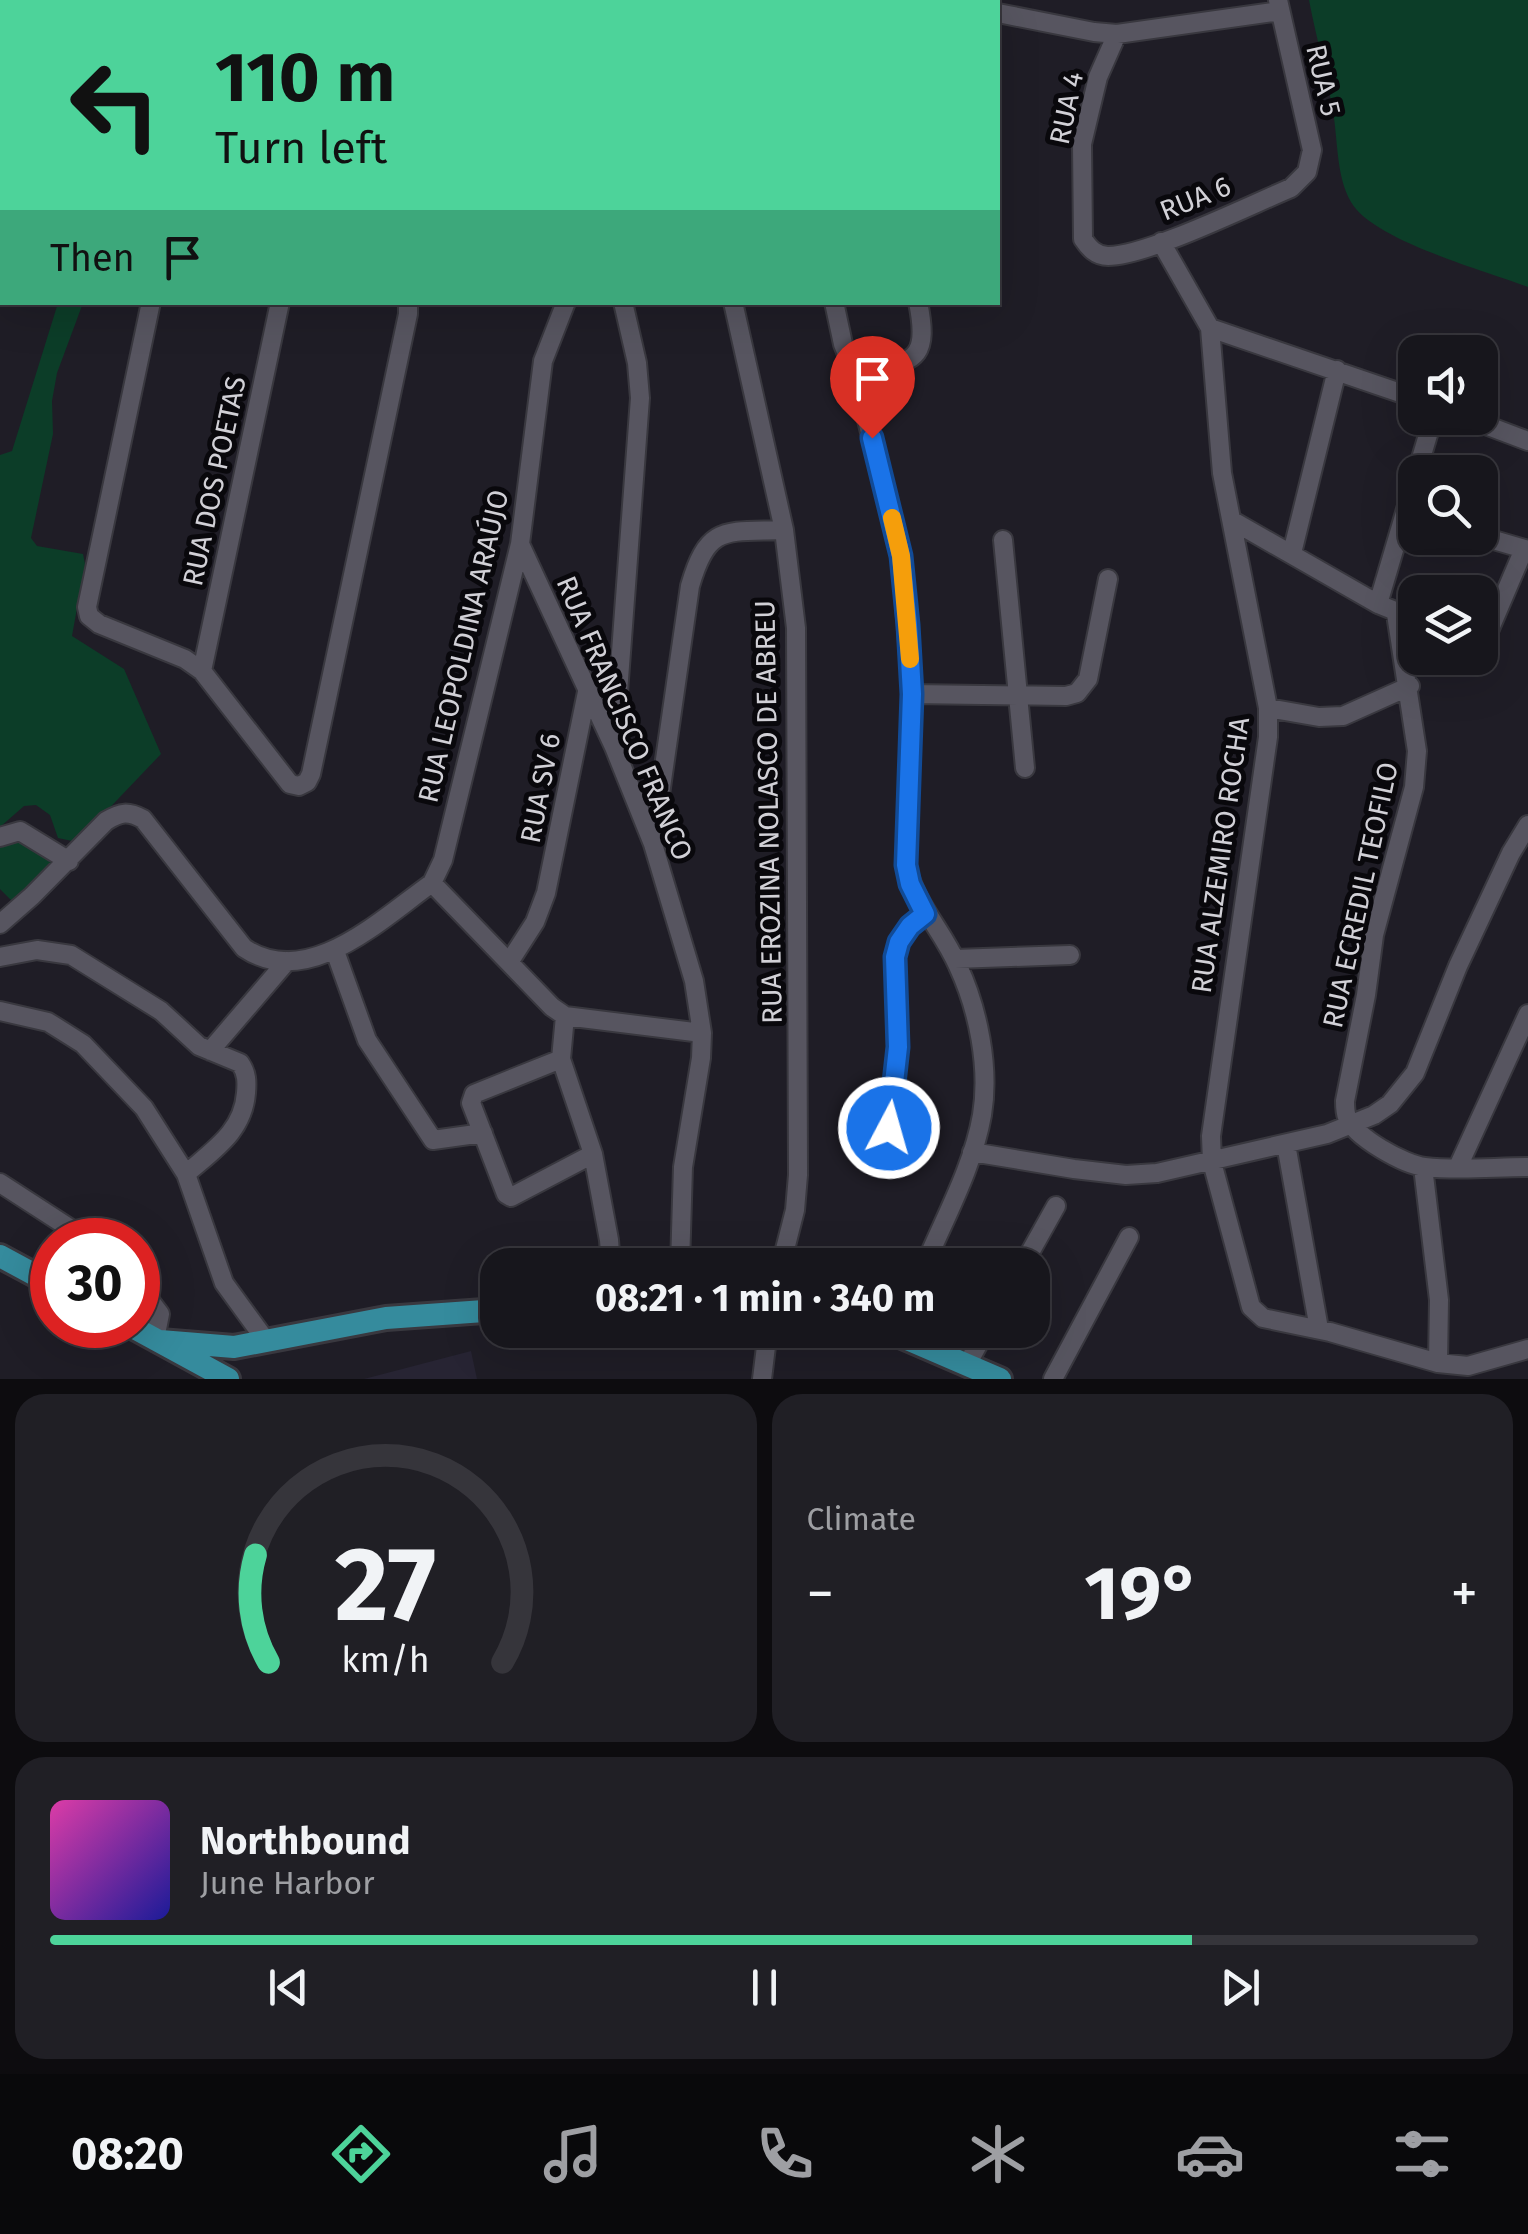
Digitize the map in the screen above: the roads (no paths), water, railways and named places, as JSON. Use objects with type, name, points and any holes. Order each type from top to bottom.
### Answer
[{"type":"main road","points":[[0,1256],[30,1272]]},
{"type":"main road","points":[[160,1340],[212,1347],[259,1344],[386,1318],[480,1311]]},
{"type":"main road","points":[[160,1341],[228,1379]]},
{"type":"main road","points":[[240,1379],[241,1364],[259,1344]]},
{"type":"main road","points":[[934,1348],[1000,1379]]},
{"type":"street","points":[[1000,13],[1117,34],[1279,5]]},
{"type":"street","name":"RUA 5","points":[[1279,5],[1312,150],[1307,172]]},
{"type":"street","name":"RUA 4","points":[[1096,252],[1084,239],[1082,144],[1098,78],[1117,34]]},
{"type":"street","name":"RUA 6","points":[[1096,252],[1109,256],[1161,242],[1291,188],[1307,172]]},
{"type":"street","name":"RUA ALZEMIRO ROCHA","points":[[1161,242],[1210,328],[1222,473],[1268,708],[1268,737],[1213,1106],[1212,1162],[1252,1307],[1262,1318],[1319,1329]]},
{"type":"street","points":[[150,305],[87,607],[99,624],[185,659],[202,671],[290,784],[299,786],[307,782],[408,305]]},
{"type":"street","name":"RUA DOS POETAS","points":[[202,671],[279,305]]},
{"type":"street","name":"RUA LEOPOLDINA ARAÚJO","points":[[432,883],[442,860],[520,544],[543,360],[565,305]]},
{"type":"street","points":[[614,746],[640,398],[637,363],[624,305]]},
{"type":"street","name":"RUA EROZINA NOLASCO DE ABREU","points":[[734,305],[784,530],[796,628],[798,1175],[795,1210],[785,1248]]},
{"type":"street","points":[[835,305],[901,556],[912,694],[906,865],[910,884],[956,959],[970,997],[984,1082],[982,1115],[972,1152],[931,1248]]},
{"type":"street","points":[[856,376],[907,360],[917,353],[923,344],[924,330],[919,305]]},
{"type":"street","points":[[1210,328],[1398,392]]},
{"type":"street","points":[[1292,553],[1337,370]]},
{"type":"street","points":[[1498,429],[1528,440]]},
{"type":"street","points":[[1233,521],[1398,613]]},
{"type":"street","points":[[653,844],[690,586],[698,558],[711,540],[730,532],[784,530]]},
{"type":"street","points":[[1003,540],[1025,768]]},
{"type":"street","points":[[1498,541],[1526,549],[1498,610]]},
{"type":"street","name":"RUA FRANCISCO FRANCO","points":[[520,544],[614,746],[653,844],[694,981],[702,1033],[683,1167],[681,1248]]},
{"type":"street","points":[[1378,604],[1398,549]]},
{"type":"street","points":[[912,694],[1066,696],[1084,687],[1108,579]]},
{"type":"street","name":"RUA ECREDIL TEOFILO","points":[[1352,1126],[1344,1102],[1374,935],[1414,787],[1417,751],[1409,675]]},
{"type":"street","points":[[1268,708],[1319,718],[1342,716],[1410,686]]},
{"type":"street","name":"RUA SV 6","points":[[510,961],[535,922],[546,893],[587,692]]},
{"type":"street","points":[[4,913],[68,861],[106,822],[130,812],[144,820],[244,948],[254,955],[287,961],[335,951],[432,883],[552,1008],[566,1016],[702,1033]]},
{"type":"street","points":[[972,1152],[1126,1175],[1157,1173],[1352,1126],[1390,1104],[1416,1072],[1458,966],[1528,825]]},
{"type":"street","points":[[0,837],[20,830],[68,861]]},
{"type":"street","points":[[889,1128],[898,1047],[895,957],[910,926],[925,914]]},
{"type":"street","points":[[0,957],[38,950],[71,955],[161,1010],[190,1040],[240,1063],[247,1080],[246,1099],[233,1133],[186,1174]]},
{"type":"street","points":[[335,951],[367,1040],[430,1137],[441,1142],[484,1133]]},
{"type":"street","points":[[956,959],[1070,955]]},
{"type":"street","points":[[210,1051],[287,961]]},
{"type":"street","points":[[0,1011],[48,1022],[83,1044],[144,1108],[186,1174],[224,1282],[259,1344]]},
{"type":"street","points":[[1458,1167],[1528,1014]]},
{"type":"street","points":[[566,1016],[562,1058],[593,1154],[610,1248]]},
{"type":"street","points":[[562,1058],[474,1094],[471,1104],[506,1194],[511,1197],[593,1154]]},
{"type":"street","points":[[1352,1126],[1398,1159],[1423,1167],[1528,1167]]},
{"type":"street","points":[[1286,1144],[1319,1329],[1467,1372],[1528,1350]]},
{"type":"street","points":[[1423,1167],[1439,1300],[1438,1363]]},
{"type":"street","points":[[0,1184],[53,1218]]},
{"type":"street","points":[[1033,1248],[1056,1206]]},
{"type":"street","points":[[1054,1379],[1129,1237]]},
{"type":"street","points":[[762,1379],[766,1348]]},
{"type":"street","points":[[968,1362],[976,1348]]}]
